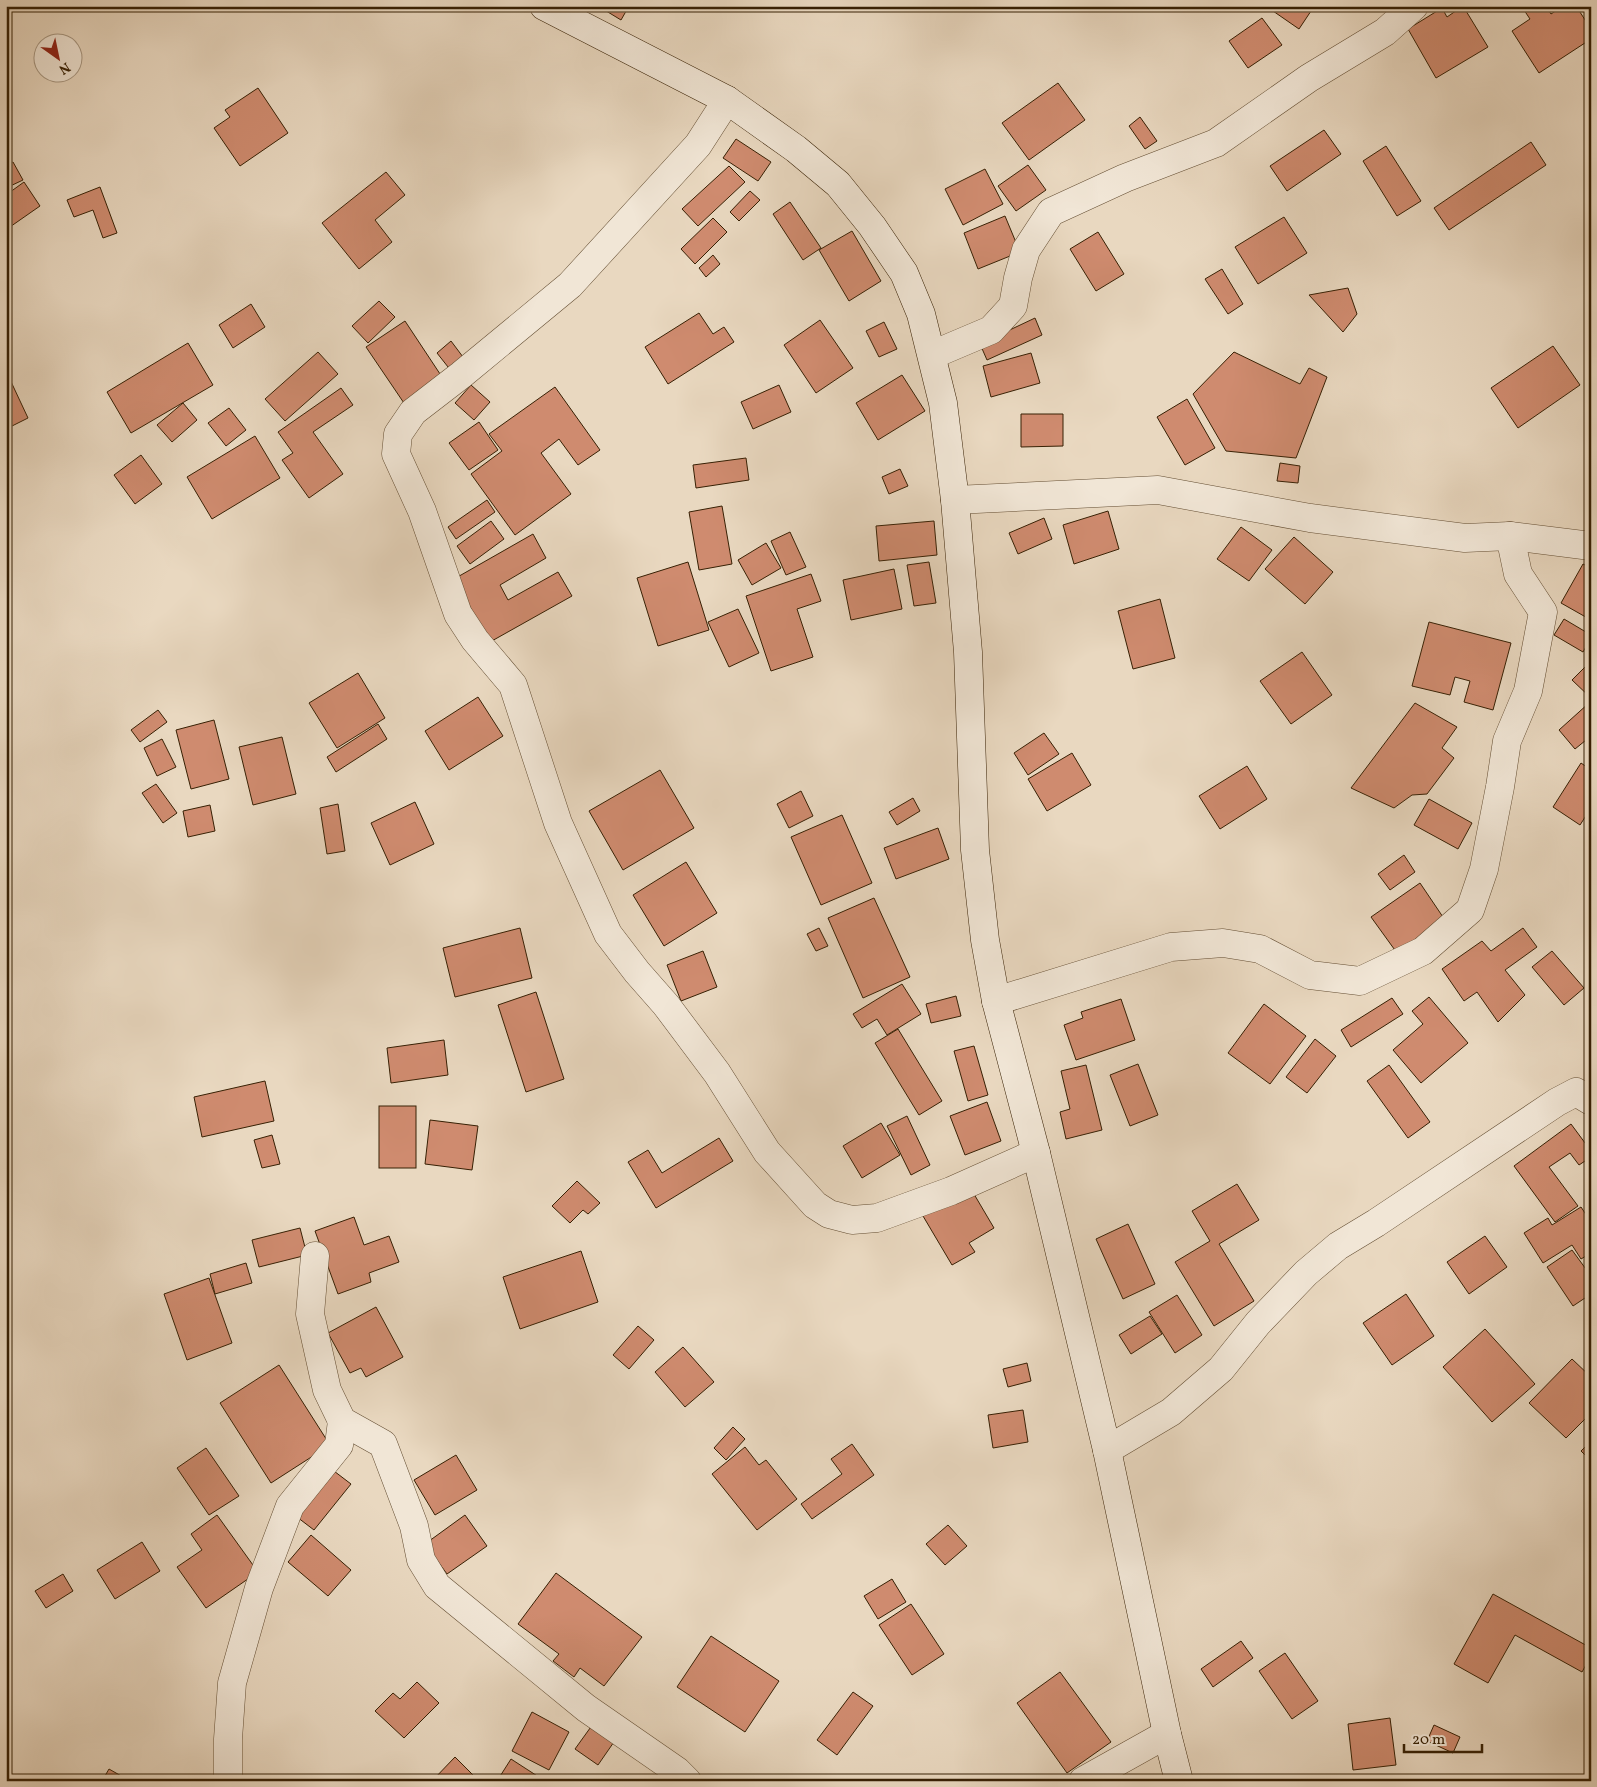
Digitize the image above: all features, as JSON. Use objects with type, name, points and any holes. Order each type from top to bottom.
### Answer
[{"type":"street","points":[[544,6],[727,100],[796,149],[838,184],[872,226],[904,273],[921,314],[943,403],[954,500],[968,652],[975,850],[985,940],[996,1002],[1036,1152],[1107,1450],[1179,1781]]},
{"type":"street","points":[[932,355],[991,330],[1014,306],[1018,278],[1026,250],[1051,212],[1125,178],[1216,143],[1309,78],[1385,32],[1414,6]]},
{"type":"street","points":[[727,100],[698,145],[570,285],[413,412],[398,434],[396,454],[422,511],[458,614],[475,640],[513,685],[558,823],[608,934],[637,972],[666,1005],[717,1072],[767,1152],[815,1205],[829,1214],[852,1220],[877,1218],[951,1191],[1036,1152]]},
{"type":"street","points":[[954,500],[1158,490],[1310,518],[1465,538],[1510,536],[1591,546]]},
{"type":"street","points":[[996,1002],[1171,947],[1223,943],[1260,949],[1310,975],[1360,981],[1423,951],[1470,910],[1484,869],[1507,741],[1528,691],[1543,612],[1518,574],[1510,536]]},
{"type":"street","points":[[1107,1450],[1171,1412],[1222,1369],[1265,1316],[1306,1273],[1338,1246],[1376,1223],[1557,1102],[1576,1092],[1591,1101]]},
{"type":"street","points":[[228,1781],[228,1739],[232,1683],[260,1588],[290,1506],[339,1445],[342,1421],[327,1390],[310,1314],[316,1256]]},
{"type":"street","points":[[342,1421],[382,1444],[414,1526],[421,1560],[437,1586],[586,1708],[677,1771],[687,1781]]},
{"type":"street","points":[[1084,1781],[1168,1734]]},
{"type":"building","points":[[598,6],[629,6],[621,20]]},
{"type":"building","points":[[1276,6],[1311,6],[1313,8],[1299,29],[1273,11]]},
{"type":"building","points":[[1463,6],[1488,47],[1436,78],[1408,29],[1442,8],[1447,17]]},
{"type":"building","points":[[1530,6],[1546,6],[1551,14],[1563,6],[1576,6],[1591,29],[1591,39],[1539,73],[1512,31],[1530,19],[1524,10]]},
{"type":"building","points":[[1262,18],[1282,45],[1248,68],[1229,41]]},
{"type":"building","points":[[1058,83],[1085,120],[1029,160],[1002,123]]},
{"type":"building","points":[[258,88],[288,133],[240,166],[214,128],[230,117],[225,110]]},
{"type":"building","points":[[1140,117],[1157,141],[1145,149],[1129,126]]},
{"type":"building","points":[[1324,130],[1341,154],[1287,191],[1270,166]]},
{"type":"building","points":[[736,139],[771,162],[758,181],[723,158]]},
{"type":"building","points":[[1531,142],[1546,165],[1449,230],[1434,208]]},
{"type":"building","points":[[1386,146],[1421,201],[1397,216],[1363,161]]},
{"type":"building","points":[[13,162],[23,180],[6,188],[6,165]]},
{"type":"building","points":[[1028,165],[1046,190],[1016,211],[998,186]]},
{"type":"building","points":[[729,166],[745,182],[698,226],[682,209]]},
{"type":"building","points":[[985,169],[1003,204],[963,225],[945,189]]},
{"type":"building","points":[[386,172],[405,195],[375,220],[392,242],[359,269],[322,223]]},
{"type":"building","points":[[24,182],[40,206],[7,229],[6,195]]},
{"type":"building","points":[[100,187],[117,233],[103,238],[93,210],[74,217],[67,200]]},
{"type":"building","points":[[750,191],[760,200],[739,221],[730,212]]},
{"type":"building","points":[[790,202],[821,248],[803,260],[773,214]]},
{"type":"building","points":[[1005,216],[1020,252],[978,269],[964,233]]},
{"type":"building","points":[[1284,217],[1307,253],[1258,284],[1235,247]]},
{"type":"building","points":[[713,218],[727,232],[695,264],[681,249]]},
{"type":"building","points":[[852,231],[881,281],[849,301],[819,250]]},
{"type":"building","points":[[1098,232],[1124,274],[1096,291],[1070,249]]},
{"type":"building","points":[[713,255],[720,264],[706,277],[699,268]]},
{"type":"building","points":[[1222,269],[1243,304],[1228,314],[1205,279]]},
{"type":"building","points":[[1348,288],[1357,314],[1343,332],[1309,295]]},
{"type":"building","points":[[379,301],[395,317],[368,343],[352,326]]},
{"type":"building","points":[[251,304],[265,327],[233,348],[219,325]]},
{"type":"building","points":[[699,313],[713,334],[724,327],[734,342],[668,384],[645,347]]},
{"type":"building","points":[[1035,318],[1042,335],[987,360],[980,344]]},
{"type":"building","points":[[820,320],[853,368],[816,393],[784,345]]},
{"type":"building","points":[[405,321],[446,383],[408,409],[366,347]]},
{"type":"building","points":[[884,322],[897,349],[879,357],[866,331]]},
{"type":"building","points":[[451,341],[466,361],[452,372],[437,353]]},
{"type":"building","points":[[188,343],[213,385],[131,433],[107,392]]},
{"type":"building","points":[[1553,346],[1580,385],[1518,428],[1491,388]]},
{"type":"building","points":[[318,352],[338,374],[285,421],[265,399]]},
{"type":"building","points":[[1234,352],[1300,384],[1309,368],[1327,377],[1296,458],[1226,451],[1193,394]]},
{"type":"building","points":[[1031,353],[1040,383],[991,397],[983,366]]},
{"type":"building","points":[[6,371],[28,418],[6,429]]},
{"type":"building","points":[[902,375],[925,411],[878,440],[856,403]]},
{"type":"building","points":[[471,385],[490,402],[474,420],[455,403]]},
{"type":"building","points":[[779,385],[791,412],[753,429],[741,402]]},
{"type":"building","points":[[555,387],[600,450],[578,465],[559,439],[541,453],[571,494],[515,535],[471,474],[502,451],[489,434]]},
{"type":"building","points":[[341,388],[353,405],[313,432],[343,474],[309,498],[282,460],[293,453],[278,432]]},
{"type":"building","points":[[1187,399],[1215,448],[1185,465],[1157,417]]},
{"type":"building","points":[[183,403],[197,420],[172,442],[157,425]]},
{"type":"building","points":[[229,408],[246,430],[226,446],[208,423]]},
{"type":"building","points":[[1021,414],[1063,414],[1063,446],[1021,447]]},
{"type":"building","points":[[479,422],[498,450],[469,470],[449,443]]},
{"type":"building","points":[[255,436],[280,478],[212,519],[187,477]]},
{"type":"building","points":[[141,455],[162,484],[135,504],[114,475]]},
{"type":"building","points":[[746,458],[749,480],[696,488],[693,465]]},
{"type":"building","points":[[1280,463],[1300,466],[1298,483],[1277,481]]},
{"type":"building","points":[[900,469],[908,486],[889,494],[882,477]]},
{"type":"building","points":[[487,500],[495,512],[456,539],[448,527]]},
{"type":"building","points":[[722,506],[732,564],[699,570],[689,512]]},
{"type":"building","points":[[1108,511],[1119,549],[1074,564],[1063,525]]},
{"type":"building","points":[[1044,518],[1052,539],[1018,554],[1009,533]]},
{"type":"building","points":[[491,521],[504,539],[470,564],[457,546]]},
{"type":"building","points":[[934,521],[937,555],[879,561],[876,526]]},
{"type":"building","points":[[1241,527],[1272,550],[1249,581],[1217,559]]},
{"type":"building","points":[[790,532],[806,567],[786,575],[771,541]]},
{"type":"building","points":[[533,534],[546,558],[500,585],[508,600],[558,572],[572,596],[490,642],[454,579]]},
{"type":"building","points":[[1294,537],[1333,572],[1305,604],[1265,569]]},
{"type":"building","points":[[766,543],[781,568],[752,585],[738,560]]},
{"type":"building","points":[[688,562],[709,630],[658,646],[637,578]]},
{"type":"building","points":[[929,562],[936,603],[914,606],[907,565]]},
{"type":"building","points":[[1583,564],[1591,568],[1591,620],[1561,603]]},
{"type":"building","points":[[894,569],[902,609],[851,620],[843,580]]},
{"type":"building","points":[[811,574],[821,601],[797,609],[813,657],[771,671],[746,596]]},
{"type":"building","points":[[1160,599],[1175,658],[1133,669],[1118,611]]},
{"type":"building","points":[[738,609],[759,653],[729,667],[708,622]]},
{"type":"building","points":[[1564,619],[1591,635],[1583,652],[1554,635]]},
{"type":"building","points":[[1429,622],[1511,643],[1493,710],[1464,702],[1470,681],[1455,677],[1450,695],[1412,686]]},
{"type":"building","points":[[1302,652],[1332,695],[1291,724],[1260,681]]},
{"type":"building","points":[[1591,661],[1591,698],[1572,680]]},
{"type":"building","points":[[358,673],[385,718],[337,748],[309,703]]},
{"type":"building","points":[[478,697],[503,736],[449,770],[425,731]]},
{"type":"building","points":[[1415,703],[1457,727],[1442,748],[1454,758],[1427,794],[1412,795],[1394,808],[1351,788]]},
{"type":"building","points":[[1589,703],[1591,705],[1591,736],[1575,749],[1559,730]]},
{"type":"building","points":[[158,710],[167,722],[140,742],[131,730]]},
{"type":"building","points":[[214,720],[229,779],[191,789],[176,730]]},
{"type":"building","points":[[378,724],[387,739],[336,772],[327,757]]},
{"type":"building","points":[[1044,733],[1059,754],[1028,775],[1014,753]]},
{"type":"building","points":[[282,737],[296,794],[253,805],[239,747]]},
{"type":"building","points":[[162,739],[176,767],[157,776],[144,748]]},
{"type":"building","points":[[1072,753],[1091,785],[1047,811],[1028,779]]},
{"type":"building","points":[[1581,763],[1591,770],[1591,808],[1580,825],[1553,807]]},
{"type":"building","points":[[1247,766],[1267,799],[1220,829],[1199,796]]},
{"type":"building","points":[[660,770],[694,828],[623,870],[589,811]]},
{"type":"building","points":[[156,784],[177,813],[163,823],[142,793]]},
{"type":"building","points":[[801,791],[813,816],[789,828],[777,804]]},
{"type":"building","points":[[913,798],[920,811],[897,825],[889,812]]},
{"type":"building","points":[[1429,799],[1472,823],[1458,849],[1414,825]]},
{"type":"building","points":[[415,802],[434,844],[390,865],[371,823]]},
{"type":"building","points":[[338,804],[345,851],[327,854],[320,808]]},
{"type":"building","points":[[210,805],[215,831],[188,837],[183,811]]},
{"type":"building","points":[[842,815],[872,883],[821,905],[791,837]]},
{"type":"building","points":[[938,828],[949,859],[896,879],[884,848]]},
{"type":"building","points":[[1404,855],[1415,872],[1390,890],[1378,874]]},
{"type":"building","points":[[686,862],[717,913],[664,946],[633,895]]},
{"type":"building","points":[[1420,883],[1445,920],[1397,953],[1371,917]]},
{"type":"building","points":[[874,898],[910,977],[863,998],[828,918]]},
{"type":"building","points":[[520,928],[532,978],[455,997],[443,948]]},
{"type":"building","points":[[819,928],[828,946],[816,951],[807,934]]},
{"type":"building","points":[[1523,928],[1537,947],[1505,970],[1525,995],[1498,1022],[1477,992],[1464,1001],[1442,969],[1482,941],[1491,951]]},
{"type":"building","points":[[703,951],[717,987],[681,1001],[667,965]]},
{"type":"building","points":[[1552,951],[1584,988],[1564,1005],[1532,967]]},
{"type":"building","points":[[902,984],[921,1014],[887,1035],[877,1019],[862,1028],[853,1014]]},
{"type":"building","points":[[536,992],[564,1079],[526,1092],[498,1005]]},
{"type":"building","points":[[956,996],[961,1016],[931,1023],[926,1004]]},
{"type":"building","points":[[1429,997],[1468,1043],[1421,1083],[1393,1050],[1423,1024],[1412,1011]]},
{"type":"building","points":[[1392,998],[1403,1014],[1351,1047],[1341,1030]]},
{"type":"building","points":[[1121,999],[1135,1040],[1076,1060],[1064,1025],[1083,1018],[1081,1012]]},
{"type":"building","points":[[1264,1004],[1306,1036],[1270,1084],[1228,1053]]},
{"type":"building","points":[[898,1029],[942,1101],[919,1115],[875,1043]]},
{"type":"building","points":[[1315,1039],[1336,1056],[1307,1093],[1286,1077]]},
{"type":"building","points":[[444,1040],[448,1075],[391,1083],[387,1048]]},
{"type":"building","points":[[974,1046],[988,1095],[968,1101],[954,1051]]},
{"type":"building","points":[[1138,1064],[1158,1115],[1130,1126],[1110,1075]]},
{"type":"building","points":[[1086,1065],[1102,1130],[1066,1139],[1060,1112],[1070,1109],[1061,1071]]},
{"type":"building","points":[[1389,1065],[1430,1122],[1408,1138],[1367,1081]]},
{"type":"building","points":[[265,1081],[274,1121],[202,1137],[194,1097]]},
{"type":"building","points":[[987,1102],[1001,1141],[965,1155],[950,1116]]},
{"type":"building","points":[[379,1106],[416,1106],[416,1168],[379,1168]]},
{"type":"building","points":[[907,1116],[930,1165],[911,1175],[887,1126]]},
{"type":"building","points":[[430,1120],[478,1126],[472,1170],[425,1164]]},
{"type":"building","points":[[881,1123],[900,1155],[862,1178],[843,1146]]},
{"type":"building","points":[[1571,1124],[1591,1151],[1591,1157],[1579,1165],[1570,1153],[1549,1167],[1578,1206],[1555,1222],[1514,1166]]},
{"type":"building","points":[[272,1135],[280,1164],[262,1168],[254,1140]]},
{"type":"building","points":[[719,1138],[733,1161],[656,1208],[628,1162],[648,1150],[662,1173]]},
{"type":"building","points":[[577,1181],[600,1203],[588,1214],[583,1210],[570,1223],[552,1206]]},
{"type":"building","points":[[1237,1184],[1259,1220],[1219,1244],[1254,1301],[1214,1326],[1175,1262],[1210,1241],[1192,1211]]},
{"type":"building","points":[[971,1189],[994,1228],[969,1243],[975,1252],[952,1265],[923,1216]]},
{"type":"building","points":[[1581,1207],[1591,1222],[1591,1253],[1581,1259],[1572,1245],[1543,1263],[1524,1233],[1548,1218],[1552,1225]]},
{"type":"building","points":[[354,1217],[364,1245],[389,1236],[399,1262],[369,1273],[371,1282],[338,1294],[315,1231]]},
{"type":"building","points":[[1128,1224],[1155,1284],[1123,1299],[1096,1239]]},
{"type":"building","points":[[300,1228],[307,1255],[259,1267],[252,1240]]},
{"type":"building","points":[[1485,1236],[1507,1267],[1469,1294],[1447,1262]]},
{"type":"building","points":[[1572,1250],[1591,1276],[1591,1294],[1573,1306],[1547,1267]]},
{"type":"building","points":[[581,1251],[598,1302],[520,1329],[503,1277]]},
{"type":"building","points":[[246,1263],[252,1283],[215,1294],[210,1274]]},
{"type":"building","points":[[209,1278],[232,1343],[187,1360],[164,1294]]},
{"type":"building","points":[[1406,1294],[1434,1336],[1392,1365],[1363,1323]]},
{"type":"building","points":[[1177,1295],[1202,1335],[1175,1353],[1149,1312]]},
{"type":"building","points":[[376,1307],[403,1357],[366,1377],[361,1368],[350,1373],[328,1333]]},
{"type":"building","points":[[1150,1316],[1162,1334],[1131,1354],[1119,1335]]},
{"type":"building","points":[[638,1326],[654,1340],[629,1369],[613,1355]]},
{"type":"building","points":[[1485,1329],[1535,1384],[1492,1422],[1443,1367]]},
{"type":"building","points":[[683,1347],[714,1382],[685,1407],[655,1372]]},
{"type":"building","points":[[1572,1359],[1591,1377],[1591,1413],[1566,1438],[1529,1403]]},
{"type":"building","points":[[1027,1363],[1031,1381],[1008,1387],[1003,1369]]},
{"type":"building","points":[[279,1365],[330,1445],[271,1483],[220,1403]]},
{"type":"building","points":[[1023,1410],[1028,1442],[993,1448],[988,1415]]},
{"type":"building","points":[[733,1427],[745,1439],[726,1460],[714,1448]]},
{"type":"building","points":[[1591,1441],[1591,1461],[1581,1451]]},
{"type":"building","points":[[852,1444],[874,1475],[812,1519],[801,1504],[842,1474],[831,1459]]},
{"type":"building","points":[[745,1447],[759,1465],[766,1460],[797,1499],[757,1530],[712,1474]]},
{"type":"building","points":[[206,1448],[239,1496],[209,1515],[177,1468]]},
{"type":"building","points":[[456,1455],[477,1490],[435,1515],[414,1480]]},
{"type":"building","points":[[330,1468],[351,1484],[314,1530],[293,1514]]},
{"type":"building","points":[[217,1515],[258,1572],[206,1608],[177,1567],[202,1550],[191,1534]]},
{"type":"building","points":[[465,1515],[487,1546],[447,1574],[425,1544]]},
{"type":"building","points":[[948,1525],[967,1546],[945,1565],[926,1544]]},
{"type":"building","points":[[311,1535],[351,1570],[328,1596],[288,1562]]},
{"type":"building","points":[[142,1542],[160,1571],[115,1599],[97,1570]]},
{"type":"building","points":[[556,1573],[642,1637],[604,1686],[580,1668],[574,1677],[553,1661],[559,1654],[518,1624]]},
{"type":"building","points":[[63,1574],[73,1591],[46,1608],[35,1591]]},
{"type":"building","points":[[892,1579],[906,1602],[878,1619],[864,1596]]},
{"type":"building","points":[[1493,1594],[1591,1648],[1591,1656],[1582,1672],[1515,1635],[1488,1683],[1454,1664]]},
{"type":"building","points":[[911,1604],[944,1654],[912,1675],[879,1625]]},
{"type":"building","points":[[711,1636],[779,1681],[745,1732],[677,1687]]},
{"type":"building","points":[[1241,1641],[1253,1658],[1213,1687],[1201,1669]]},
{"type":"building","points":[[1285,1653],[1318,1701],[1292,1719],[1259,1671]]},
{"type":"building","points":[[1060,1672],[1111,1742],[1067,1773],[1017,1703]]},
{"type":"building","points":[[417,1682],[439,1703],[404,1738],[375,1711],[393,1693],[400,1699]]},
{"type":"building","points":[[853,1692],[873,1706],[837,1755],[817,1740]]},
{"type":"building","points":[[532,1712],[569,1732],[549,1770],[512,1751]]},
{"type":"building","points":[[1390,1718],[1396,1765],[1353,1770],[1348,1724]]},
{"type":"building","points":[[593,1724],[616,1739],[598,1765],[575,1749]]},
{"type":"building","points":[[1434,1725],[1460,1737],[1453,1753],[1427,1741]]},
{"type":"building","points":[[455,1757],[479,1781],[432,1781]]},
{"type":"building","points":[[511,1759],[545,1781],[497,1781]]},
{"type":"building","points":[[109,1769],[130,1781],[102,1781]]}]
